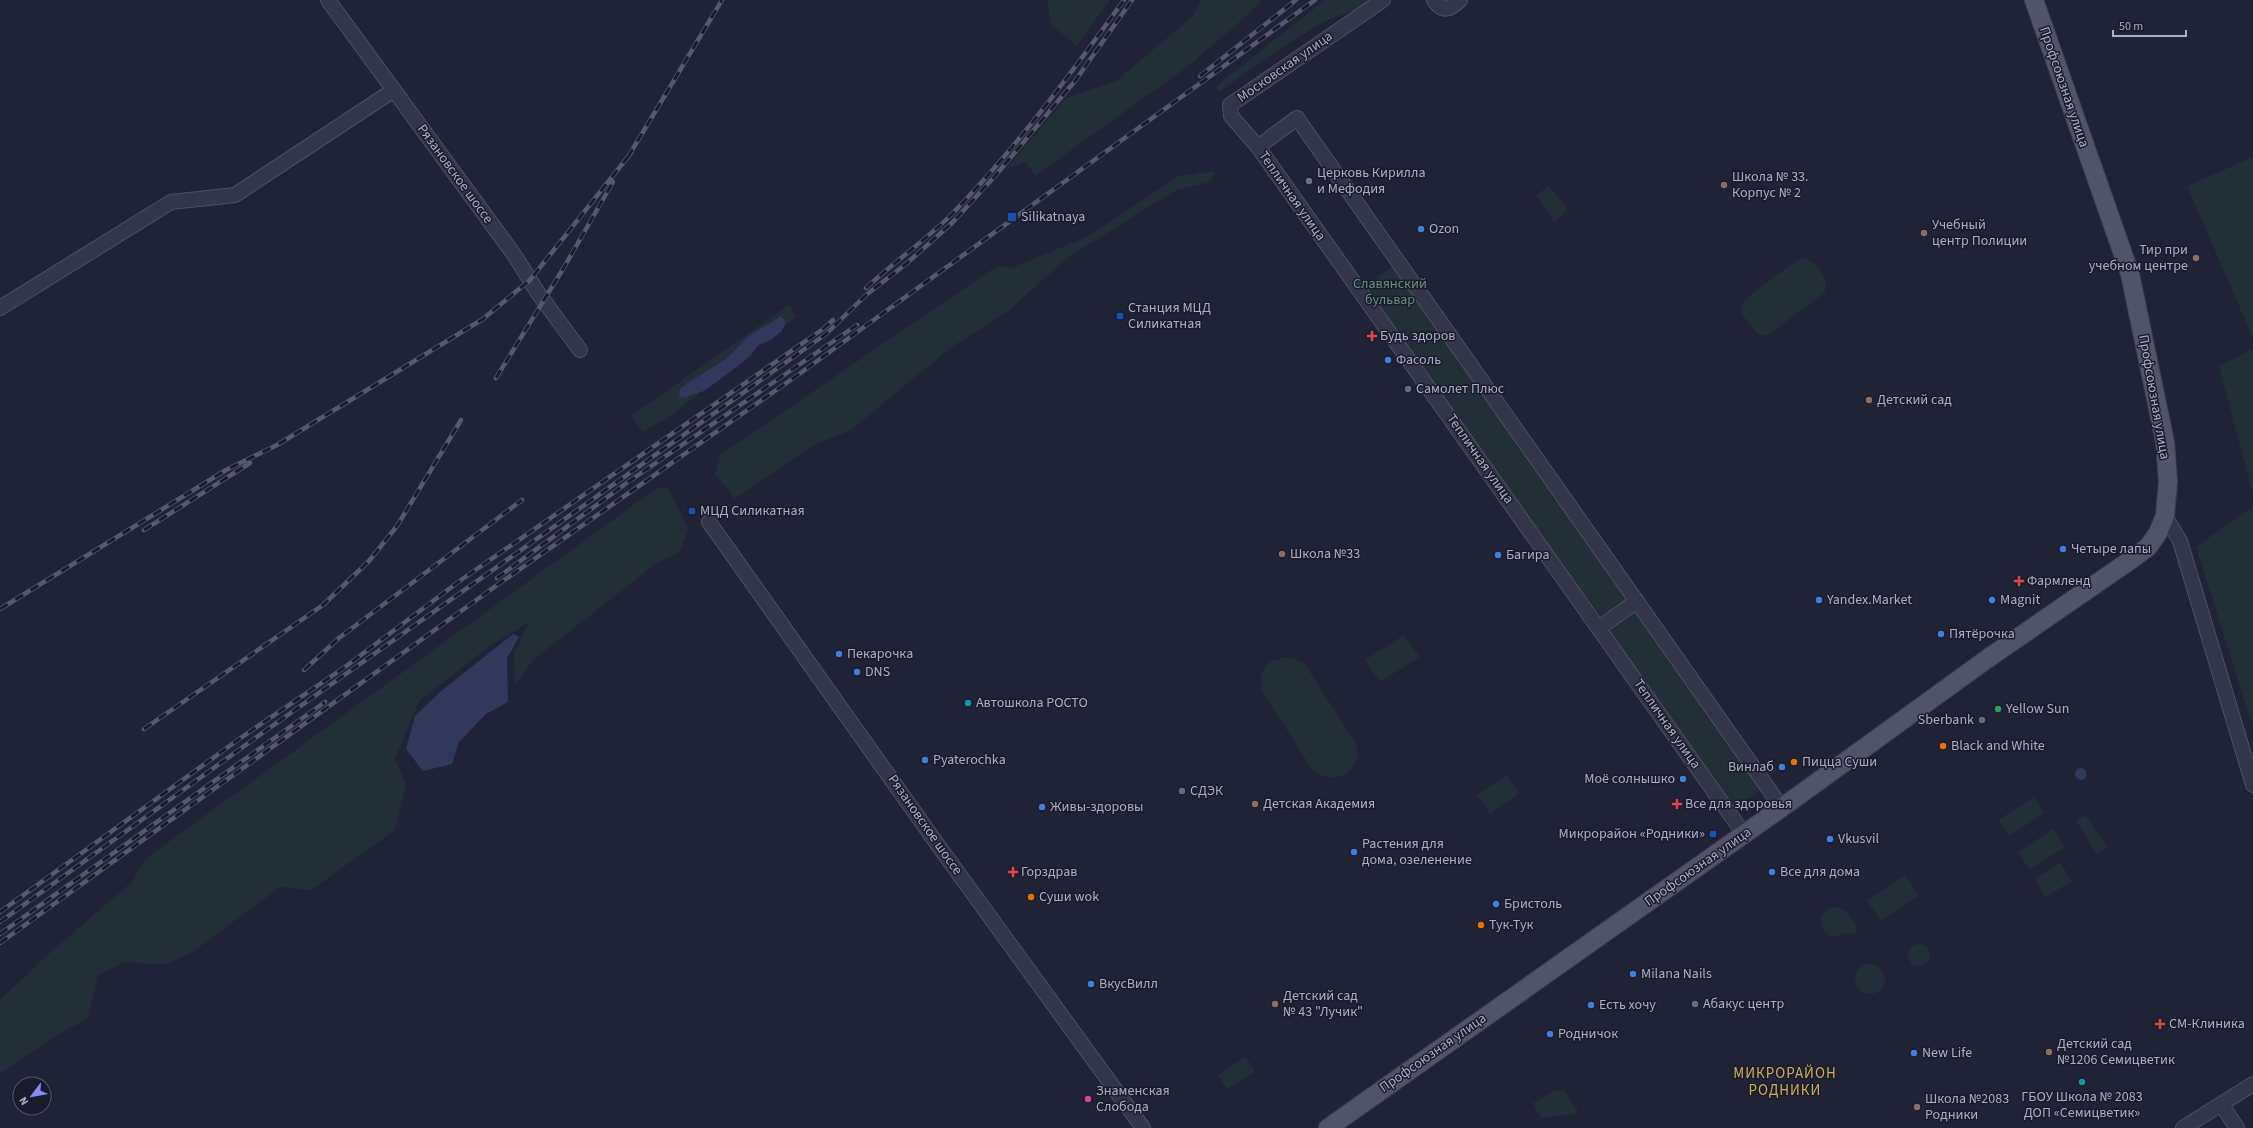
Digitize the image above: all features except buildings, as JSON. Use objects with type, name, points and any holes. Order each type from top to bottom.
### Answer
[{"type":"main road","name":"Профсоюзная улица","points":[[1328,1128],[1782,808],[1987,660],[2132,559],[2148,547],[2158,533],[2165,516],[2168,482],[2165,442],[2130,274],[2034,0]]},
{"type":"street","name":"Рязановское шоссе","points":[[328,0],[580,350]]},
{"type":"street","name":"Московская улица","points":[[1258,147],[1232,116],[1230,105],[1383,0]]},
{"type":"street","points":[[1434,0],[1438,6],[1444,10],[1451,9],[1460,0]]},
{"type":"street","points":[[0,308],[171,202],[235,195],[394,90]]},
{"type":"street","name":"Тепличная улица","points":[[1744,834],[1258,147],[1297,118],[1782,808]]},
{"type":"street","points":[[2165,516],[2180,541],[2253,785]]},
{"type":"street","name":"Рязановское шоссе","points":[[709,522],[935,841],[1143,1128]]},
{"type":"street","points":[[1599,628],[1637,601]]},
{"type":"street","points":[[2183,1128],[2253,1084]]},
{"type":"street","points":[[2221,1104],[2237,1128]]},
{"type":"green space","points":[[1047,0],[1110,0],[1076,46],[1051,24]]},
{"type":"green space","points":[[1201,0],[1262,0],[1252,11],[1187,67],[1035,176],[1026,162],[1006,169],[1066,98],[1116,81],[1193,16]]},
{"type":"green space","points":[[1325,0],[1377,0],[1366,6],[1331,19],[1302,35],[1273,53],[1218,93],[1216,86]]},
{"type":"green space","points":[[2253,157],[2253,338],[2187,186]]},
{"type":"green space","points":[[1216,171],[1210,182],[1176,190],[1067,258],[1007,312],[953,346],[851,430],[810,447],[735,499],[715,474],[720,455],[997,266],[1011,268],[1089,236],[1179,176]]},
{"type":"green space","points":[[1549,185],[1568,210],[1554,222],[1536,196]]},
{"type":"green space","points":[[1804,258],[1814,263],[1822,272],[1826,283],[1824,293],[1772,332],[1763,336],[1757,333],[1741,313],[1744,300],[1797,260]]},
{"type":"green space","name":"Славянский бульвар","points":[[1395,265],[1627,599],[1601,617],[1363,287]]},
{"type":"green space","points":[[789,305],[797,316],[665,420],[642,432],[631,416]]},
{"type":"green space","points":[[2253,349],[2253,495],[2219,366]]},
{"type":"green space","points":[[657,488],[668,488],[688,528],[680,552],[658,562],[533,660],[515,685],[514,654],[529,622],[487,648],[419,701],[395,759],[406,784],[395,830],[311,890],[280,887],[190,954],[163,965],[125,962],[98,975],[88,1018],[57,1035],[0,1074],[0,1000],[53,950],[133,881],[145,859]]},
{"type":"green space","points":[[2253,506],[2253,728],[2196,547]]},
{"type":"green space","points":[[1635,611],[1761,790],[1735,808],[1609,631]]},
{"type":"green space","points":[[1404,635],[1420,657],[1380,682],[1365,660]]},
{"type":"green space","points":[[1287,657],[1303,662],[1355,742],[1357,752],[1356,761],[1346,774],[1338,777],[1329,777],[1320,775],[1312,769],[1262,691],[1261,674],[1265,667],[1271,661]]},
{"type":"green space","points":[[1506,775],[1519,793],[1490,814],[1477,795]]},
{"type":"green space","points":[[2034,797],[2045,813],[2009,836],[1998,820]]},
{"type":"green space","points":[[2086,815],[2107,847],[2097,854],[2076,821]]},
{"type":"green space","points":[[2053,829],[2065,847],[2030,870],[2018,852]]},
{"type":"green space","points":[[2060,862],[2072,881],[2046,897],[2034,879]]},
{"type":"green space","points":[[1905,875],[1919,895],[1881,921],[1867,901]]},
{"type":"green space","points":[[1831,907],[1840,908],[1843,910],[1857,925],[1855,935],[1846,933],[1833,937],[1824,931],[1821,919],[1826,910]]},
{"type":"green space","points":[[1919,944],[1927,947],[1930,955],[1927,963],[1919,966],[1911,963],[1908,955],[1911,947]]},
{"type":"green space","points":[[1870,964],[1880,969],[1885,979],[1880,989],[1870,994],[1860,989],[1855,979],[1860,969]]},
{"type":"green space","points":[[1246,1057],[1255,1071],[1227,1089],[1218,1075]]},
{"type":"green space","points":[[1554,1091],[1565,1091],[1578,1111],[1574,1114],[1541,1118],[1533,1103]]},
{"type":"water","points":[[781,316],[786,322],[782,331],[771,340],[758,345],[751,355],[742,363],[704,391],[682,398],[679,396],[680,388],[726,359],[749,336]]},
{"type":"water","points":[[513,634],[519,637],[507,658],[508,702],[486,714],[459,742],[452,764],[423,771],[406,749],[415,716],[440,692]]},
{"type":"water","points":[[2083,768],[2086,769],[2086,779],[2079,780],[2076,779],[2075,772],[2076,769]]},
{"type":"railway","points":[[628,157],[722,0]]},
{"type":"railway","points":[[866,288],[939,226],[973,192],[1041,112],[1124,0]]},
{"type":"railway","points":[[0,922],[254,739],[826,334],[866,295],[906,264],[952,223],[995,176],[1075,81],[1132,0]]},
{"type":"railway","points":[[1200,76],[1296,0]]},
{"type":"railway","points":[[0,943],[500,583],[802,372],[1315,0]]},
{"type":"railway","points":[[0,609],[226,470],[277,445],[483,319],[530,280],[631,153]]},
{"type":"railway","points":[[496,378],[563,269],[613,182]]},
{"type":"railway","points":[[0,912],[242,737],[345,667],[461,580],[823,329],[833,320]]},
{"type":"railway","points":[[497,578],[628,482],[857,325]]},
{"type":"railway","points":[[144,729],[323,605],[369,561],[397,526],[461,420]]},
{"type":"railway","points":[[144,530],[250,463]]},
{"type":"railway","points":[[304,670],[339,638],[522,500]]},
{"type":"railway","points":[[0,934],[325,702]]},
{"type":"place","name":"Церковь Кирилла и Мефодия","points":[[1309,181]]},
{"type":"place","name":"Школа № 33. Корпус № 2","points":[[1724,185]]},
{"type":"place","name":"Silikatnaya","points":[[1012,217]]},
{"type":"place","name":"Ozon","points":[[1421,229]]},
{"type":"place","name":"Учебный центр Полиции","points":[[1924,233]]},
{"type":"place","name":"Тир при учебном центре","points":[[2196,258]]},
{"type":"place","name":"Станция МЦД Силикатная","points":[[1120,316]]},
{"type":"place","name":"Будь здоров","points":[[1372,336]]},
{"type":"place","name":"Фасоль","points":[[1388,360]]},
{"type":"place","name":"Самолет Плюс","points":[[1408,389]]},
{"type":"place","name":"Детский сад","points":[[1869,400]]},
{"type":"place","name":"МЦД Силикатная","points":[[692,511]]},
{"type":"place","name":"Четыре лапы","points":[[2063,549]]},
{"type":"place","name":"Школа №33","points":[[1282,554]]},
{"type":"place","name":"Багира","points":[[1498,555]]},
{"type":"place","name":"Фармленд","points":[[2019,581]]},
{"type":"place","name":"Yandex.Market","points":[[1819,600]]},
{"type":"place","name":"Magnit","points":[[1992,600]]},
{"type":"place","name":"Пятёрочка","points":[[1941,634]]},
{"type":"place","name":"Пекарочка","points":[[839,654]]},
{"type":"place","name":"DNS","points":[[857,672]]},
{"type":"place","name":"Автошкола РОСТО","points":[[968,703]]},
{"type":"place","name":"Yellow Sun","points":[[1998,709]]},
{"type":"place","name":"Sberbank","points":[[1982,720]]},
{"type":"place","name":"Black and White","points":[[1943,746]]},
{"type":"place","name":"Pyaterochka","points":[[925,760]]},
{"type":"place","name":"Пицца Суши","points":[[1794,762]]},
{"type":"place","name":"Винлаб","points":[[1782,767]]},
{"type":"place","name":"Моё солнышко","points":[[1683,779]]},
{"type":"place","name":"СДЭК","points":[[1182,791]]},
{"type":"place","name":"Детская Академия","points":[[1255,804]]},
{"type":"place","name":"Все для здоровья","points":[[1677,804]]},
{"type":"place","name":"Живы-здоровы","points":[[1042,807]]},
{"type":"place","name":"Микрорайон «Родники»","points":[[1713,834]]},
{"type":"place","name":"Vkusvil","points":[[1830,839]]},
{"type":"place","name":"Растения для дома, озеленение","points":[[1354,852]]},
{"type":"place","name":"Горздрав","points":[[1013,872]]},
{"type":"place","name":"Все для дома","points":[[1772,872]]},
{"type":"place","name":"Суши wok","points":[[1031,897]]},
{"type":"place","name":"Бристоль","points":[[1496,904]]},
{"type":"place","name":"Тук-Тук","points":[[1481,925]]},
{"type":"place","name":"Milana Nails","points":[[1633,974]]},
{"type":"place","name":"ВкусВилл","points":[[1091,984]]},
{"type":"place","name":"Детский сад № 43 \"Лучик\"","points":[[1275,1004]]},
{"type":"place","name":"Абакус центр","points":[[1695,1004]]},
{"type":"place","name":"Есть хочу","points":[[1591,1005]]},
{"type":"place","name":"СМ-Клиника","points":[[2160,1024]]},
{"type":"place","name":"Родничок","points":[[1550,1034]]},
{"type":"place","name":"Детский сад №1206 Семицветик","points":[[2049,1052]]},
{"type":"place","name":"New Life","points":[[1914,1053]]},
{"type":"place","name":"ГБОУ Школа № 2083 ДОП «Семицветик»","points":[[2082,1082]]},
{"type":"place","name":"Знаменская Слобода","points":[[1088,1099]]},
{"type":"place","name":"Школа №2083 Родники","points":[[1917,1107]]},
{"type":"district","name":"МИКРОРАЙОН РОДНИКИ","points":[[1785,1082]]}]
